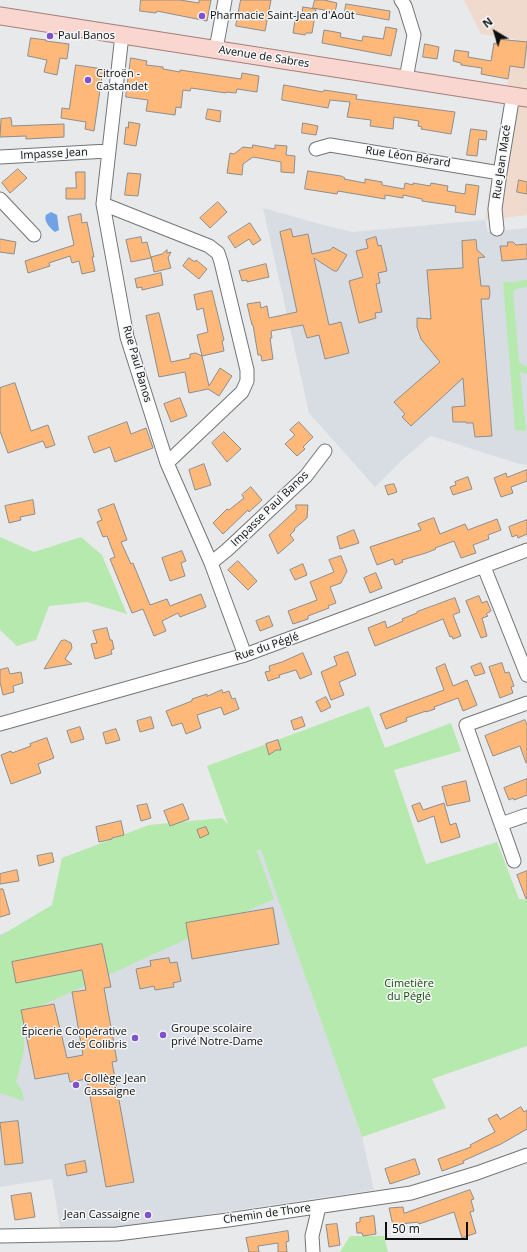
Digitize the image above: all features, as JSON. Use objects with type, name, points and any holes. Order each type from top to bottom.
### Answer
[{"type":"main road","name":"Avenue de Sabres","points":[[0,16],[520,96]]},
{"type":"street","points":[[216,49],[224,0]]},
{"type":"street","points":[[401,0],[405,6],[414,35],[406,79]]},
{"type":"street","name":"Rue Paul Banos","points":[[122,35],[102,204],[127,337],[167,463],[211,563],[245,655]]},
{"type":"street","name":"Rue Jean Macé","points":[[497,229],[496,209],[500,173],[520,96]]},
{"type":"street","name":"Rue Léon Bérard","points":[[316,149],[330,145],[500,173]]},
{"type":"street","name":"Impasse Jean","points":[[0,157],[108,151]]},
{"type":"street","points":[[0,199],[34,234]]},
{"type":"street","points":[[102,204],[209,246],[218,252],[221,262],[247,370],[247,381],[242,392],[167,463]]},
{"type":"street","name":"Impasse Paul Banos","points":[[211,563],[228,550],[306,476],[324,451]]},
{"type":"street","name":"Rue du Péglé","points":[[0,724],[245,655],[484,568],[527,550]]},
{"type":"street","points":[[484,568],[527,674]]},
{"type":"street","points":[[514,860],[502,824],[465,735],[466,725],[527,702]]},
{"type":"street","points":[[502,824],[527,815]]},
{"type":"street","name":"Chemin de Thore","points":[[0,1236],[117,1234],[163,1229],[411,1193],[477,1173],[527,1155]]},
{"type":"street","points":[[313,1252],[312,1236],[319,1207]]},
{"type":"shaded area","points":[[464,0],[527,0],[527,215],[485,220],[515,39],[481,34]]},
{"type":"shaded area","points":[[263,208],[352,232],[485,220],[488,232],[527,228],[527,465],[516,463],[432,436],[401,461],[375,487],[309,413]]},
{"type":"shaded area","name":"Groupe scolaire privé Notre-Dame","points":[[262,850],[362,1137],[374,1190],[122,1227],[60,1227],[52,1179],[0,1187],[0,934],[240,855]]},
{"type":"green space","points":[[527,280],[527,287],[513,291],[519,362],[527,367],[527,374],[520,372],[526,431],[515,430],[503,282],[512,283]]},
{"type":"green space","points":[[0,537],[34,552],[81,537],[102,555],[127,614],[87,602],[49,606],[36,640],[17,646],[0,630]]},
{"type":"green space","name":"Cimetière du Péglé","points":[[369,706],[385,748],[451,723],[461,751],[394,770],[426,864],[497,842],[519,899],[527,900],[527,1046],[432,1079],[446,1108],[362,1137],[261,850],[256,851],[274,899],[23,1014],[24,1050],[16,1082],[22,1091],[24,1101],[0,1093],[0,936],[52,905],[62,858],[149,825],[222,818],[228,824],[207,766]]},
{"type":"green space","points":[[350,1236],[384,1236],[388,1252],[340,1252]]},
{"type":"water","points":[[51,212],[57,215],[59,230],[55,232],[46,222],[45,217]]},
{"type":"building","points":[[141,0],[180,0],[199,3],[199,0],[211,0],[207,21],[157,11],[156,13],[140,11]]},
{"type":"building","points":[[241,0],[271,0],[265,31],[236,26]]},
{"type":"building","points":[[315,0],[324,0],[337,3],[335,12],[313,8]]},
{"type":"building","points":[[346,4],[390,11],[389,20],[345,12]]},
{"type":"building","points":[[303,7],[316,9],[312,33],[306,33],[305,35],[293,33],[296,14],[302,15]]},
{"type":"building","points":[[386,27],[397,29],[391,56],[322,43],[324,30],[341,33],[340,37],[362,41],[363,36],[383,39]]},
{"type":"building","points":[[31,38],[69,44],[67,59],[60,58],[57,75],[44,72],[47,60],[28,56]]},
{"type":"building","points":[[497,39],[527,42],[524,68],[510,66],[508,79],[481,74],[482,68],[461,65],[461,63],[453,61],[455,50],[469,52],[468,57],[491,61],[494,43],[496,44]]},
{"type":"building","points":[[425,44],[439,47],[437,59],[423,57]]},
{"type":"building","points":[[131,58],[147,61],[146,65],[163,67],[163,69],[180,72],[180,70],[241,79],[242,73],[259,76],[257,92],[237,89],[236,93],[226,93],[191,88],[190,91],[183,90],[181,108],[176,107],[175,115],[146,111],[148,100],[126,97]]},
{"type":"building","points":[[76,65],[103,69],[94,131],[85,129],[86,122],[61,118],[62,108],[69,109]]},
{"type":"building","points":[[284,85],[323,92],[324,90],[357,95],[356,99],[455,112],[451,134],[421,129],[422,127],[418,126],[419,121],[394,117],[393,129],[370,126],[371,120],[347,117],[350,102],[330,100],[328,108],[282,100]]},
{"type":"building","points":[[208,109],[221,111],[220,122],[206,119]]},
{"type":"building","points":[[11,118],[12,126],[64,124],[64,137],[26,139],[26,136],[0,137],[1,119]]},
{"type":"building","points":[[129,122],[140,124],[136,146],[124,144],[126,127],[128,128]]},
{"type":"building","points":[[303,123],[318,126],[316,135],[302,133]]},
{"type":"building","points":[[471,129],[487,131],[486,140],[479,139],[477,156],[467,155]]},
{"type":"building","points":[[253,145],[275,149],[275,145],[287,146],[286,155],[295,156],[294,173],[281,172],[281,162],[253,157],[243,164],[242,175],[227,173],[230,153],[234,154],[243,147],[252,148]]},
{"type":"building","points":[[18,169],[27,178],[10,193],[2,183]]},
{"type":"building","points":[[308,171],[341,176],[345,178],[344,179],[365,183],[365,179],[382,182],[382,185],[404,189],[405,183],[430,186],[431,183],[448,186],[447,191],[465,194],[466,184],[479,186],[475,215],[455,212],[456,206],[422,201],[422,199],[403,195],[403,198],[385,195],[385,199],[338,191],[337,194],[305,189]]},
{"type":"building","points":[[76,172],[85,172],[85,199],[66,199],[66,188],[76,188]]},
{"type":"building","points":[[128,173],[141,174],[138,196],[125,195]]},
{"type":"building","points":[[519,180],[527,182],[527,194],[517,192]]},
{"type":"building","points":[[218,202],[227,212],[210,228],[200,218]]},
{"type":"building","points":[[81,214],[82,223],[87,222],[94,257],[92,257],[95,271],[82,274],[79,261],[72,263],[70,256],[49,263],[50,266],[28,273],[25,261],[74,245],[68,217]]},
{"type":"building","points":[[250,223],[261,240],[253,245],[249,239],[235,248],[228,237]]},
{"type":"building","points":[[291,229],[293,237],[308,234],[312,254],[330,250],[333,247],[347,255],[337,271],[334,271],[314,258],[329,325],[341,322],[349,353],[325,359],[319,335],[307,338],[303,325],[271,331],[272,338],[270,338],[273,359],[262,361],[261,355],[258,355],[253,325],[247,304],[260,302],[261,308],[267,306],[269,318],[297,312],[280,232]]},
{"type":"building","points":[[141,237],[142,243],[147,242],[151,258],[131,262],[126,240]]},
{"type":"building","points":[[376,237],[378,246],[381,245],[387,271],[378,273],[380,283],[376,284],[382,312],[375,313],[376,318],[359,323],[349,281],[363,277],[356,251],[368,248],[366,240]]},
{"type":"building","points":[[0,239],[16,242],[14,254],[0,252]]},
{"type":"building","points":[[476,240],[477,250],[485,257],[478,258],[481,286],[489,286],[490,293],[489,299],[481,299],[492,436],[475,437],[473,423],[453,422],[452,407],[465,406],[463,378],[411,426],[402,417],[405,414],[394,402],[440,362],[421,339],[417,327],[417,318],[431,319],[427,270],[463,268],[462,241]]},
{"type":"building","points":[[508,242],[513,242],[516,245],[527,244],[527,259],[502,261],[500,246],[507,246]]},
{"type":"building","points":[[167,250],[167,253],[171,252],[168,258],[171,268],[154,272],[151,257],[162,254]]},
{"type":"building","points":[[189,258],[195,262],[196,260],[207,269],[199,279],[183,266]]},
{"type":"building","points":[[266,264],[269,277],[247,282],[247,280],[242,281],[239,271]]},
{"type":"building","points":[[161,273],[163,285],[142,290],[142,287],[137,288],[135,279]]},
{"type":"building","points":[[212,291],[224,340],[222,341],[224,351],[202,356],[197,335],[208,332],[203,308],[197,310],[194,295]]},
{"type":"building","points":[[159,313],[171,362],[190,358],[190,354],[196,353],[202,356],[209,386],[220,368],[232,376],[219,396],[208,389],[189,393],[185,372],[159,377],[146,316]]},
{"type":"building","points":[[15,383],[31,431],[48,425],[55,445],[46,448],[43,441],[8,453],[0,431],[0,388]]},
{"type":"building","points":[[180,398],[187,416],[171,422],[164,404]]},
{"type":"building","points":[[127,422],[131,434],[146,428],[153,448],[115,462],[110,447],[94,453],[88,437]]},
{"type":"building","points":[[299,422],[313,437],[303,447],[305,449],[297,456],[285,444],[295,435],[290,430]]},
{"type":"building","points":[[224,432],[241,449],[227,462],[212,443]]},
{"type":"building","points":[[204,464],[211,485],[195,490],[189,470]]},
{"type":"building","points":[[527,470],[527,481],[511,487],[513,493],[501,497],[494,478],[506,473],[507,477]]},
{"type":"building","points":[[468,477],[472,489],[453,495],[450,487],[456,485],[455,482]]},
{"type":"building","points":[[394,484],[397,492],[388,495],[385,486]]},
{"type":"building","points":[[251,487],[262,500],[249,512],[248,510],[223,534],[213,523],[227,509],[229,510],[244,498],[242,495]]},
{"type":"building","points":[[33,500],[35,514],[20,517],[21,520],[9,523],[5,506]]},
{"type":"building","points":[[114,504],[127,540],[121,542],[131,564],[133,563],[150,605],[167,599],[170,606],[201,594],[206,607],[180,617],[178,613],[162,621],[166,631],[154,636],[143,609],[132,613],[110,559],[115,557],[107,536],[103,537],[97,522],[102,520],[98,510]]},
{"type":"building","points":[[296,505],[308,505],[307,518],[294,529],[295,530],[290,535],[294,540],[278,554],[269,535],[296,510]]},
{"type":"building","points":[[434,518],[440,534],[465,524],[468,530],[497,519],[501,530],[488,535],[489,539],[473,545],[476,553],[461,558],[454,541],[426,553],[402,560],[403,562],[395,565],[393,559],[377,565],[370,547],[421,530],[418,524]]},
{"type":"building","points":[[527,520],[527,534],[518,538],[517,535],[512,537],[509,527]]},
{"type":"building","points":[[354,530],[359,543],[340,549],[337,537]]},
{"type":"building","points":[[182,551],[186,561],[181,563],[185,576],[170,581],[162,558]]},
{"type":"building","points":[[341,556],[347,571],[341,583],[330,587],[336,603],[328,606],[329,608],[308,616],[308,619],[293,624],[288,611],[317,600],[310,582],[334,572],[329,560]]},
{"type":"building","points":[[238,561],[257,581],[248,590],[228,570]]},
{"type":"building","points":[[303,564],[307,575],[295,580],[290,570]]},
{"type":"building","points":[[376,573],[382,588],[370,593],[364,578]]},
{"type":"building","points":[[479,596],[482,603],[487,601],[491,611],[486,614],[488,616],[482,618],[487,636],[481,638],[466,601]]},
{"type":"building","points":[[455,598],[460,612],[453,615],[461,636],[453,639],[452,636],[450,637],[443,619],[375,646],[368,628],[385,621],[387,628],[403,621],[402,619],[417,612]]},
{"type":"building","points":[[269,616],[273,626],[260,631],[256,621]]},
{"type":"building","points":[[107,628],[114,649],[111,650],[112,654],[95,659],[91,644],[97,643],[93,631]]},
{"type":"building","points":[[65,640],[71,643],[72,648],[65,659],[72,664],[44,669],[61,641]]},
{"type":"building","points":[[348,652],[356,675],[339,682],[344,695],[331,700],[321,672],[337,665],[334,657]]},
{"type":"building","points":[[303,653],[312,674],[300,679],[296,670],[279,675],[280,677],[268,681],[265,672],[270,671],[269,666]]},
{"type":"building","points":[[481,663],[485,673],[475,676],[471,667]]},
{"type":"building","points":[[502,663],[505,673],[509,672],[514,686],[511,687],[513,693],[500,698],[489,667]]},
{"type":"building","points":[[445,664],[453,686],[467,680],[477,705],[463,711],[458,698],[434,707],[435,709],[406,718],[407,721],[386,729],[380,714],[444,690],[436,668]]},
{"type":"building","points":[[8,668],[10,674],[21,672],[23,683],[13,686],[14,692],[3,695],[0,682],[0,670]]},
{"type":"building","points":[[222,690],[223,693],[229,691],[232,699],[235,698],[239,709],[224,715],[221,707],[197,715],[201,728],[186,734],[182,723],[172,726],[166,711],[192,701],[192,699],[207,694],[207,696]]},
{"type":"building","points":[[326,697],[331,707],[321,712],[316,702]]},
{"type":"building","points":[[151,717],[154,728],[140,732],[137,721]]},
{"type":"building","points":[[302,717],[305,726],[294,730],[291,721]]},
{"type":"building","points":[[525,720],[527,725],[527,763],[520,746],[493,756],[485,736]]},
{"type":"building","points":[[80,727],[84,739],[71,743],[67,731]]},
{"type":"building","points":[[116,729],[120,740],[106,744],[103,733]]},
{"type":"building","points":[[47,738],[54,758],[38,764],[41,773],[11,784],[1,755],[11,751],[12,753],[31,746],[30,744]]},
{"type":"building","points":[[278,740],[281,750],[276,750],[269,755],[266,744]]},
{"type":"building","points":[[527,779],[527,795],[514,800],[513,798],[509,800],[504,788]]},
{"type":"building","points":[[466,781],[470,801],[447,806],[442,787]]},
{"type":"building","points":[[420,803],[423,810],[444,803],[450,825],[456,823],[460,837],[441,843],[434,816],[418,822],[412,806]]},
{"type":"building","points":[[147,804],[151,818],[141,821],[137,806]]},
{"type":"building","points":[[183,804],[189,819],[170,826],[164,811]]},
{"type":"building","points":[[121,821],[124,835],[99,842],[96,827]]},
{"type":"building","points":[[206,827],[209,834],[200,838],[197,830]]},
{"type":"building","points":[[52,853],[54,862],[39,866],[37,856]]},
{"type":"building","points":[[17,870],[19,881],[0,884],[0,874]]},
{"type":"building","points":[[527,871],[527,899],[526,899],[517,875]]},
{"type":"building","points":[[0,889],[3,889],[10,914],[0,917]]},
{"type":"building","points":[[273,908],[279,944],[192,959],[186,923]]},
{"type":"building","points":[[102,944],[111,987],[104,988],[117,1061],[112,1062],[134,1182],[106,1187],[87,1079],[70,1082],[68,1073],[35,1079],[21,1010],[54,1004],[67,1058],[83,1055],[72,992],[86,990],[82,970],[16,983],[12,962]]},
{"type":"building","points":[[169,958],[170,963],[177,962],[181,981],[173,983],[174,987],[155,990],[154,986],[140,989],[136,969],[151,966],[150,961]]},
{"type":"building","points":[[521,1107],[524,1112],[527,1110],[527,1129],[501,1144],[463,1161],[464,1163],[442,1171],[438,1159],[471,1147],[470,1145],[495,1132],[488,1119],[497,1114],[500,1119]]},
{"type":"building","points":[[18,1121],[23,1163],[5,1165],[0,1123]]},
{"type":"building","points":[[415,1159],[420,1174],[390,1184],[385,1169]]},
{"type":"building","points":[[85,1161],[87,1172],[67,1176],[65,1165]]},
{"type":"building","points":[[470,1190],[474,1199],[471,1200],[474,1211],[470,1212],[476,1233],[462,1238],[454,1212],[419,1224],[418,1222],[393,1225],[389,1208],[403,1207],[404,1213]]},
{"type":"building","points":[[31,1193],[35,1217],[15,1220],[11,1196]]},
{"type":"building","points":[[374,1216],[376,1234],[363,1236],[362,1233],[357,1233],[356,1223],[360,1222],[360,1218]]},
{"type":"building","points":[[337,1224],[340,1245],[329,1247],[326,1225]]},
{"type":"building","points":[[288,1231],[289,1241],[286,1242],[287,1252],[278,1252],[278,1243],[258,1246],[259,1252],[249,1252],[246,1238]]},
{"type":"place","name":"Pharmacie Saint-Jean d'Août","points":[[202,16]]},
{"type":"place","name":"Paul Banos","points":[[50,36]]},
{"type":"place","name":"Citroën - Castandet","points":[[88,80]]},
{"type":"place","name":"Groupe scolaire privé Notre-Dame","points":[[163,1035]]},
{"type":"place","name":"Épicerie Coopérative des Colibris","points":[[135,1038]]},
{"type":"place","name":"Collège Jean Cassaigne","points":[[76,1085]]},
{"type":"place","name":"Jean Cassaigne","points":[[148,1215]]}]
